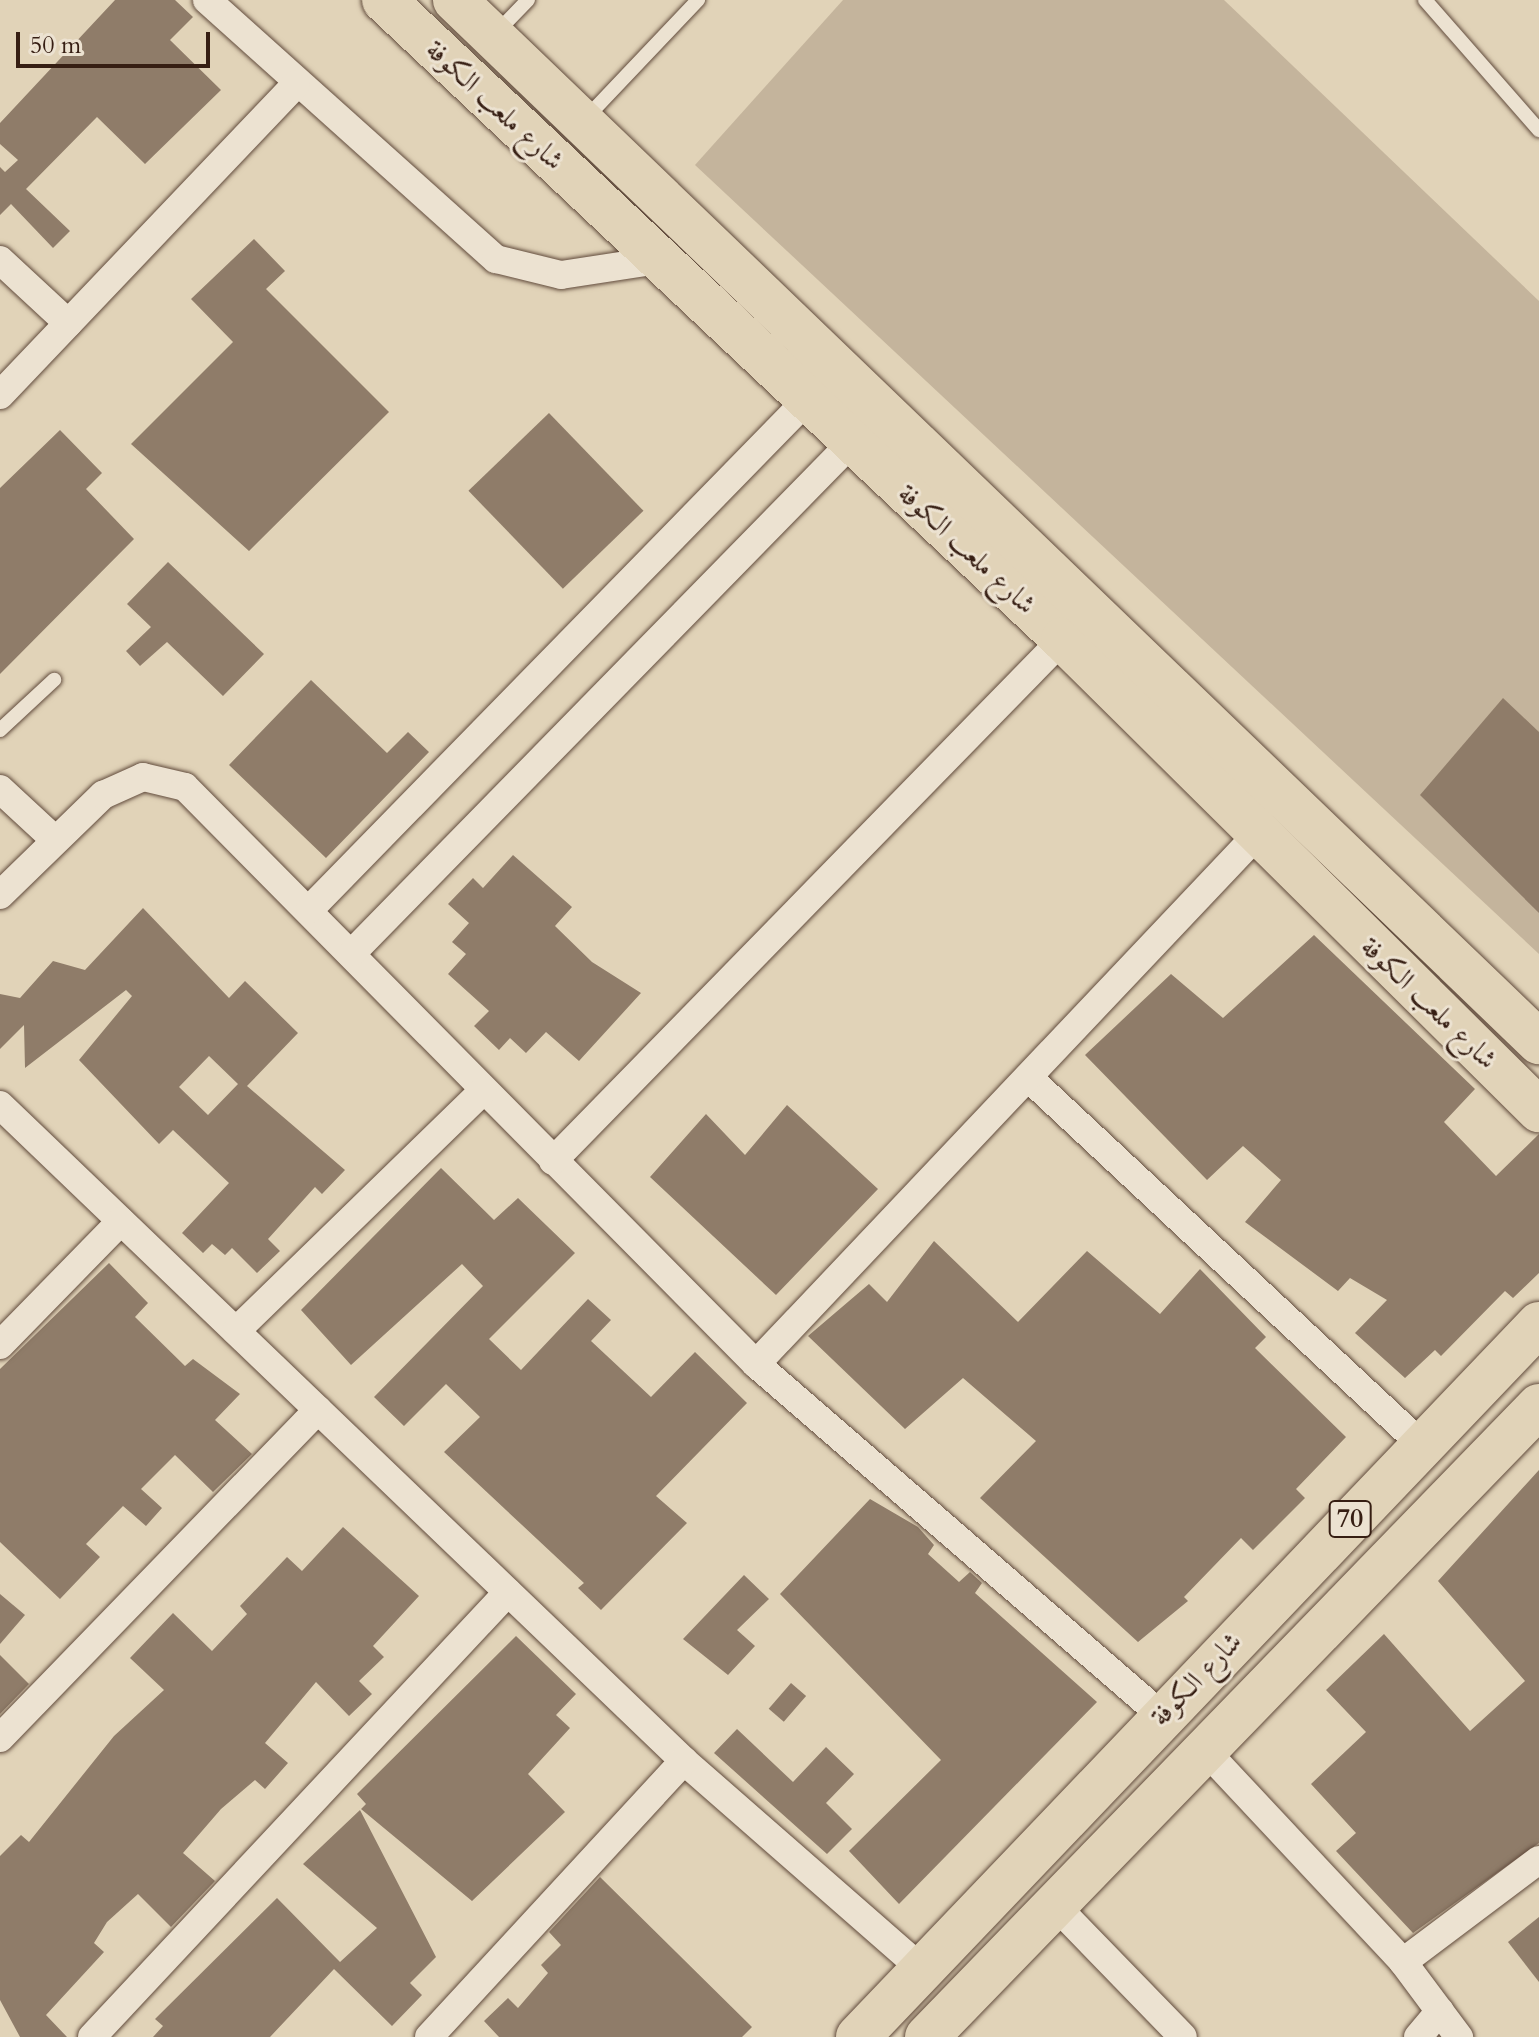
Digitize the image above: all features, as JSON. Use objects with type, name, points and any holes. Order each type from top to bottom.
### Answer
[{"type":"main road","name":"شارع ملعب الكوفة","points":[[384,0],[1063,639],[1257,835],[1539,1110]]},
{"type":"main road","name":"شارع ملعب الكوفة","points":[[455,0],[1042,560],[1539,1042]]},
{"type":"main road","points":[[950,533],[974,524],[979,500]]},
{"type":"main road","points":[[1014,592],[1019,568],[1042,560]]},
{"type":"main road","name":"شارع الكوفة","points":[[858,2037],[1161,1715],[1539,1324]]},
{"type":"main road","name":"شارع الكوفة","points":[[927,2037],[1539,1406]]},
{"type":"street","points":[[207,0],[296,84],[496,259],[561,275],[659,260]]},
{"type":"street","points":[[0,395],[296,84]]},
{"type":"street","points":[[0,260],[68,323]]},
{"type":"street","points":[[310,909],[807,400]]},
{"type":"street","points":[[353,952],[853,441]]},
{"type":"street","points":[[553,1161],[1063,639]]},
{"type":"street","points":[[0,895],[54,839],[103,795],[143,777],[185,787],[353,952],[483,1091],[756,1364],[1161,1715]]},
{"type":"street","points":[[0,789],[54,839]]},
{"type":"street","points":[[756,1364],[1030,1079],[1257,835]]},
{"type":"street","points":[[1030,1079],[1422,1445]]},
{"type":"street","points":[[236,1331],[483,1091]]},
{"type":"street","points":[[0,1105],[684,1761],[923,1970]]},
{"type":"street","points":[[0,1345],[121,1221]]},
{"type":"street","points":[[0,1738],[318,1410]]},
{"type":"street","points":[[92,2037],[508,1592]]},
{"type":"street","points":[[1204,1749],[1403,1962],[1459,2037]]},
{"type":"street","points":[[429,2037],[684,1761]]},
{"type":"street","points":[[1403,1962],[1539,1860]]},
{"type":"street","points":[[1054,1904],[1183,2037]]},
{"type":"street","points":[[1418,2037],[1440,2011]]},
{"type":"lane","points":[[493,36],[528,0]]},
{"type":"lane","points":[[581,123],[698,0]]},
{"type":"lane","points":[[1425,0],[1539,130]]},
{"type":"lane","points":[[0,730],[54,680]]},
{"type":"shaded area","points":[[843,0],[1224,0],[1539,301],[1539,954],[695,165]]},
{"type":"building","points":[[115,0],[175,0],[193,17],[170,40],[221,90],[145,164],[97,117],[26,189],[70,231],[53,248],[11,204],[0,215],[0,167],[5,172],[18,160],[0,144],[0,123]]},
{"type":"building","points":[[254,239],[285,271],[266,289],[389,412],[249,551],[131,444],[233,342],[191,299]]},
{"type":"building","points":[[549,413],[643,511],[563,589],[468,491]]},
{"type":"building","points":[[60,430],[102,473],[86,489],[134,539],[0,674],[0,488]]},
{"type":"building","points":[[168,562],[264,654],[223,696],[167,642],[140,666],[126,651],[151,627],[127,604]]},
{"type":"building","points":[[311,680],[387,753],[408,732],[429,752],[326,858],[229,765]]},
{"type":"building","points":[[1503,698],[1539,732],[1539,913],[1420,795]]},
{"type":"building","points":[[513,855],[572,907],[555,926],[592,962],[641,993],[579,1061],[546,1032],[526,1053],[510,1038],[499,1050],[474,1026],[489,1011],[448,974],[466,954],[452,942],[469,923],[448,904],[473,878],[483,888]]},
{"type":"building","points":[[143,908],[229,998],[245,981],[298,1033],[247,1086],[345,1170],[322,1194],[315,1187],[268,1239],[280,1251],[257,1273],[232,1248],[225,1255],[212,1244],[203,1253],[182,1233],[229,1183],[173,1130],[159,1144],[79,1060],[132,996],[126,990],[25,1068],[24,1025],[0,1049],[0,994],[20,998],[53,961],[85,970]],"holes":[[[209,1056],[238,1084],[208,1115],[179,1087]]]},
{"type":"building","points":[[1314,935],[1475,1089],[1444,1122],[1496,1176],[1539,1134],[1539,1273],[1513,1298],[1505,1291],[1441,1356],[1435,1350],[1405,1378],[1355,1333],[1387,1300],[1350,1278],[1338,1291],[1245,1222],[1281,1180],[1243,1146],[1207,1180],[1085,1055],[1171,974],[1223,1018]]},
{"type":"building","points":[[787,1105],[878,1189],[776,1295],[650,1177],[706,1114],[745,1155]]},
{"type":"building","points":[[441,1168],[494,1220],[518,1198],[575,1253],[489,1339],[521,1370],[588,1299],[611,1320],[591,1341],[651,1397],[695,1352],[747,1403],[656,1496],[687,1523],[601,1610],[578,1588],[584,1583],[444,1452],[480,1417],[446,1384],[404,1426],[374,1397],[483,1286],[462,1264],[351,1365],[301,1310]]},
{"type":"building","points":[[934,1241],[1018,1322],[1087,1251],[1160,1314],[1200,1269],[1266,1337],[1255,1348],[1346,1437],[1296,1489],[1305,1498],[1253,1550],[1241,1538],[1184,1597],[1188,1601],[1138,1642],[980,1498],[1036,1441],[963,1378],[905,1429],[808,1336],[869,1284],[887,1302]]},
{"type":"building","points":[[109,1263],[148,1303],[135,1317],[185,1366],[193,1359],[240,1394],[215,1420],[252,1454],[213,1492],[175,1455],[141,1489],[162,1508],[146,1526],[123,1506],[86,1544],[100,1557],[60,1599],[0,1542],[0,1369]]},
{"type":"building","points":[[1539,1470],[1539,1843],[1413,1933],[1336,1851],[1356,1833],[1311,1784],[1366,1732],[1326,1690],[1384,1634],[1470,1731],[1525,1681],[1438,1581]]},
{"type":"building","points":[[870,1499],[918,1527],[934,1545],[928,1554],[959,1582],[970,1572],[982,1583],[975,1593],[1097,1702],[899,1904],[849,1851],[941,1760],[780,1594]]},
{"type":"building","points":[[343,1527],[419,1596],[373,1646],[384,1657],[359,1681],[372,1694],[349,1716],[316,1682],[265,1743],[288,1763],[265,1789],[255,1780],[221,1809],[183,1853],[215,1881],[171,1927],[138,1894],[107,1922],[94,1943],[104,1952],[46,2015],[67,2037],[20,2037],[0,2000],[0,1856],[21,1835],[29,1842],[114,1736],[164,1690],[130,1658],[173,1613],[212,1651],[247,1614],[240,1606],[287,1557],[302,1571]]},
{"type":"building","points":[[744,1575],[769,1599],[737,1630],[755,1646],[728,1675],[683,1639]]},
{"type":"building","points":[[0,1594],[25,1615],[0,1644]]},
{"type":"building","points":[[516,1636],[576,1694],[556,1715],[570,1728],[528,1774],[565,1812],[472,1901],[361,1809],[366,1804],[357,1794]]},
{"type":"building","points":[[0,1655],[29,1684],[0,1714]]},
{"type":"building","points":[[791,1683],[806,1696],[784,1722],[769,1709]]},
{"type":"building","points":[[737,1729],[793,1782],[826,1747],[854,1774],[826,1803],[852,1829],[827,1854],[714,1753]]},
{"type":"building","points":[[360,1810],[436,1957],[410,1983],[422,1995],[392,2026],[334,1969],[270,2037],[153,2037],[163,2026],[155,2019],[277,1898],[340,1962],[377,1928],[303,1864]]},
{"type":"building","points":[[600,1877],[752,2027],[742,2037],[499,2037],[484,2021],[508,1998],[518,2008],[548,1973],[541,1965],[561,1945],[549,1932]]},
{"type":"building","points":[[1539,1917],[1539,1982],[1508,1942]]}]
